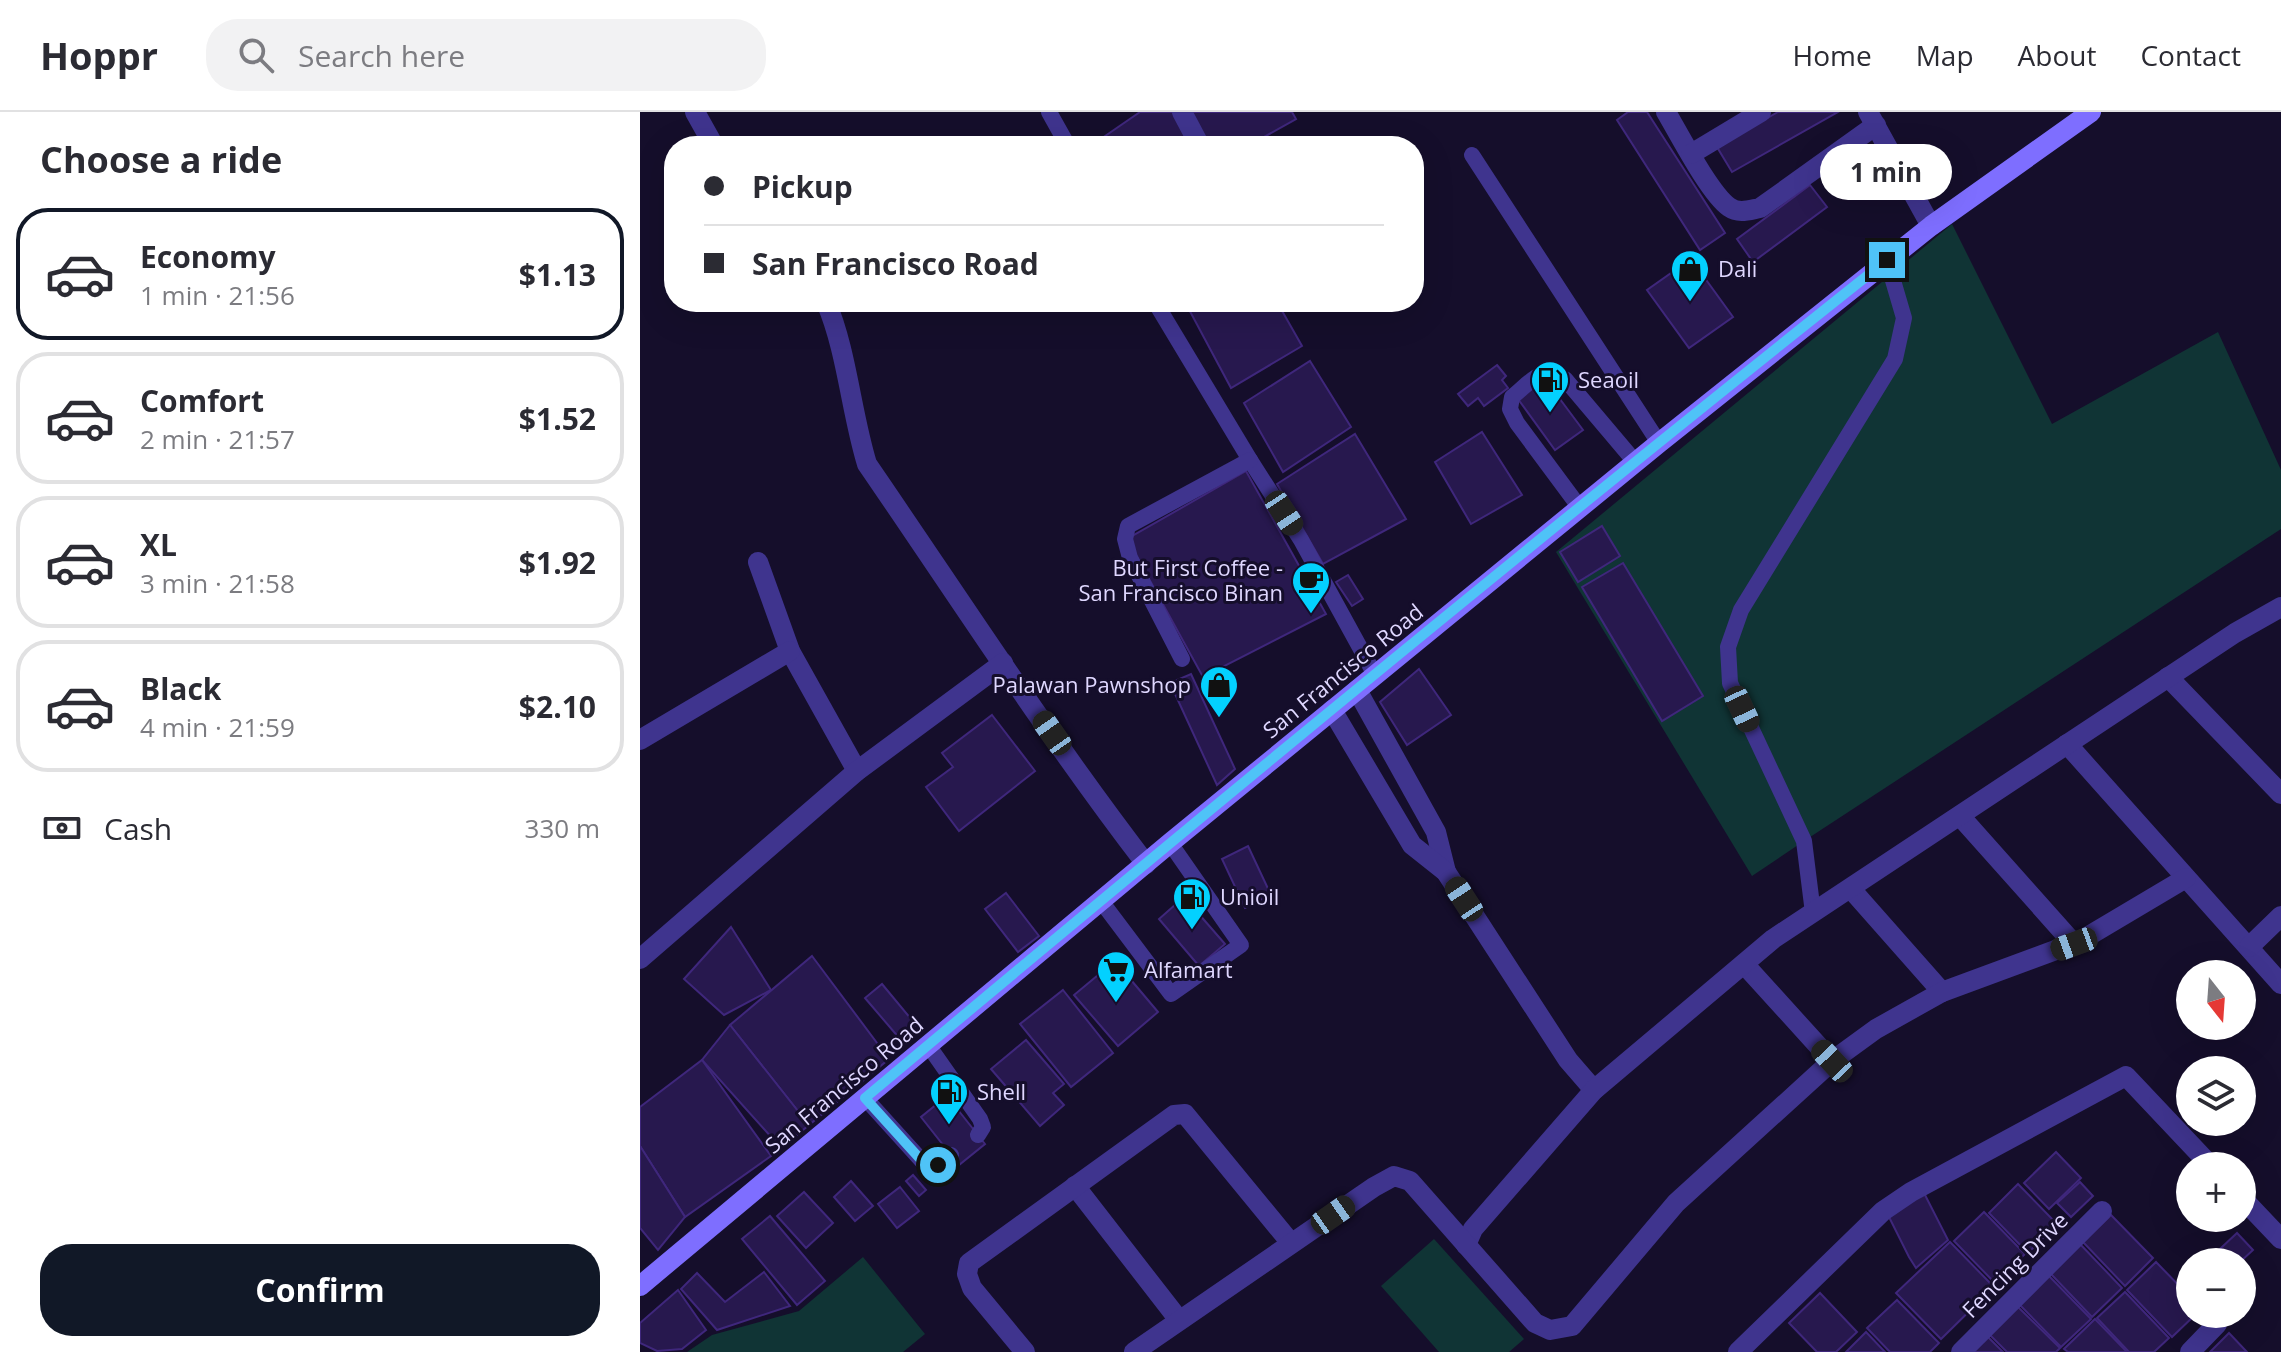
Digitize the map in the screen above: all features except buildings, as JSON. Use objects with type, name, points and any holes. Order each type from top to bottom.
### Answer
[{"type":"main road","name":"San Francisco Road","points":[[640,1286],[1170,843],[1659,443],[1931,226],[2091,112]]},
{"type":"street","points":[[695,112],[708,136]]},
{"type":"street","points":[[1182,112],[1195,136]]},
{"type":"street","points":[[1666,112],[1715,192],[1729,207],[1740,212],[1760,208],[1872,118],[1931,226]]},
{"type":"street","points":[[1691,154],[1761,112]]},
{"type":"street","points":[[830,312],[867,464],[1117,827],[1146,864]]},
{"type":"street","points":[[758,562],[790,651],[857,771]]},
{"type":"street","points":[[1466,1245],[1473,1229],[1594,1090],[1773,939],[2235,633],[2281,607]]},
{"type":"street","points":[[640,740],[790,651]]},
{"type":"street","points":[[640,959],[857,771],[1003,663]]},
{"type":"street","points":[[2168,677],[2281,794]]},
{"type":"street","points":[[1357,690],[1436,832],[1446,872]]},
{"type":"street","points":[[1332,710],[1412,845],[1446,872],[1568,1060],[1594,1090]]},
{"type":"street","points":[[2067,744],[2281,984]]},
{"type":"street","points":[[1960,816],[2074,944]]},
{"type":"street","points":[[1134,1352],[1394,1176],[1410,1181],[1535,1323],[1550,1330],[1572,1326],[1676,1203],[1832,1061],[1876,1029],[1942,992],[2074,944],[2186,878]]},
{"type":"street","points":[[1851,889],[1942,992]]},
{"type":"street","points":[[2249,947],[2281,916]]},
{"type":"street","points":[[1744,964],[1832,1061]]},
{"type":"street","points":[[1738,1352],[1883,1211],[1911,1192],[2126,1076],[2198,1152]]},
{"type":"street","points":[[1025,1352],[972,1288],[967,1274],[969,1263],[1174,1115],[1185,1114],[1291,1243]]},
{"type":"street","points":[[1075,1186],[1179,1320]]},
{"type":"street","name":"Fencing Drive","points":[[1961,1352],[2102,1211]]},
{"type":"street","points":[[2256,1213],[2281,1239]]},
{"type":"street","points":[[2190,1352],[2213,1328]]},
{"type":"lane","points":[[1049,112],[1062,136]]},
{"type":"lane","points":[[1472,155],[1659,443]]},
{"type":"lane","points":[[1813,913],[1804,841],[1730,683],[1728,647],[1741,610],[1895,359],[1904,318],[1887,260]]},
{"type":"lane","points":[[1161,312],[1301,540],[1375,675]]},
{"type":"lane","points":[[1580,508],[1517,423],[1510,409],[1512,397],[1541,374],[1554,372],[1565,379],[1636,463]]},
{"type":"lane","points":[[1182,659],[1130,558],[1125,539],[1128,526],[1250,460]]},
{"type":"lane","points":[[1101,901],[1171,994],[1241,945],[1170,843]]},
{"type":"lane","points":[[928,1045],[980,1119],[983,1127],[978,1135]]},
{"type":"lane","points":[[865,1098],[929,1166],[938,1165],[951,1155]]},
{"type":"green space","points":[[1952,224],[2052,424],[2218,332],[2281,470],[2281,529],[1752,876],[1556,552]]},
{"type":"green space","points":[[1434,1239],[1524,1339],[1509,1352],[1439,1352],[1381,1286]]},
{"type":"green space","points":[[863,1257],[925,1334],[903,1352],[687,1352],[712,1335],[799,1311]]},
{"type":"place","name":"Dali","points":[[1690,303]]},
{"type":"place","name":"Seaoil","points":[[1550,414]]},
{"type":"place","name":"But First Coffee - San Francisco Binan","points":[[1311,615]]},
{"type":"place","name":"Palawan Pawnshop","points":[[1219,719]]},
{"type":"place","name":"Unioil","points":[[1192,931]]},
{"type":"place","name":"Alfamart","points":[[1116,1004]]},
{"type":"place","name":"Shell","points":[[949,1126]]},
{"type":"route","points":[[938,1165],[929,1166],[922,1161],[865,1098],[1309,729],[1887,260]]}]
